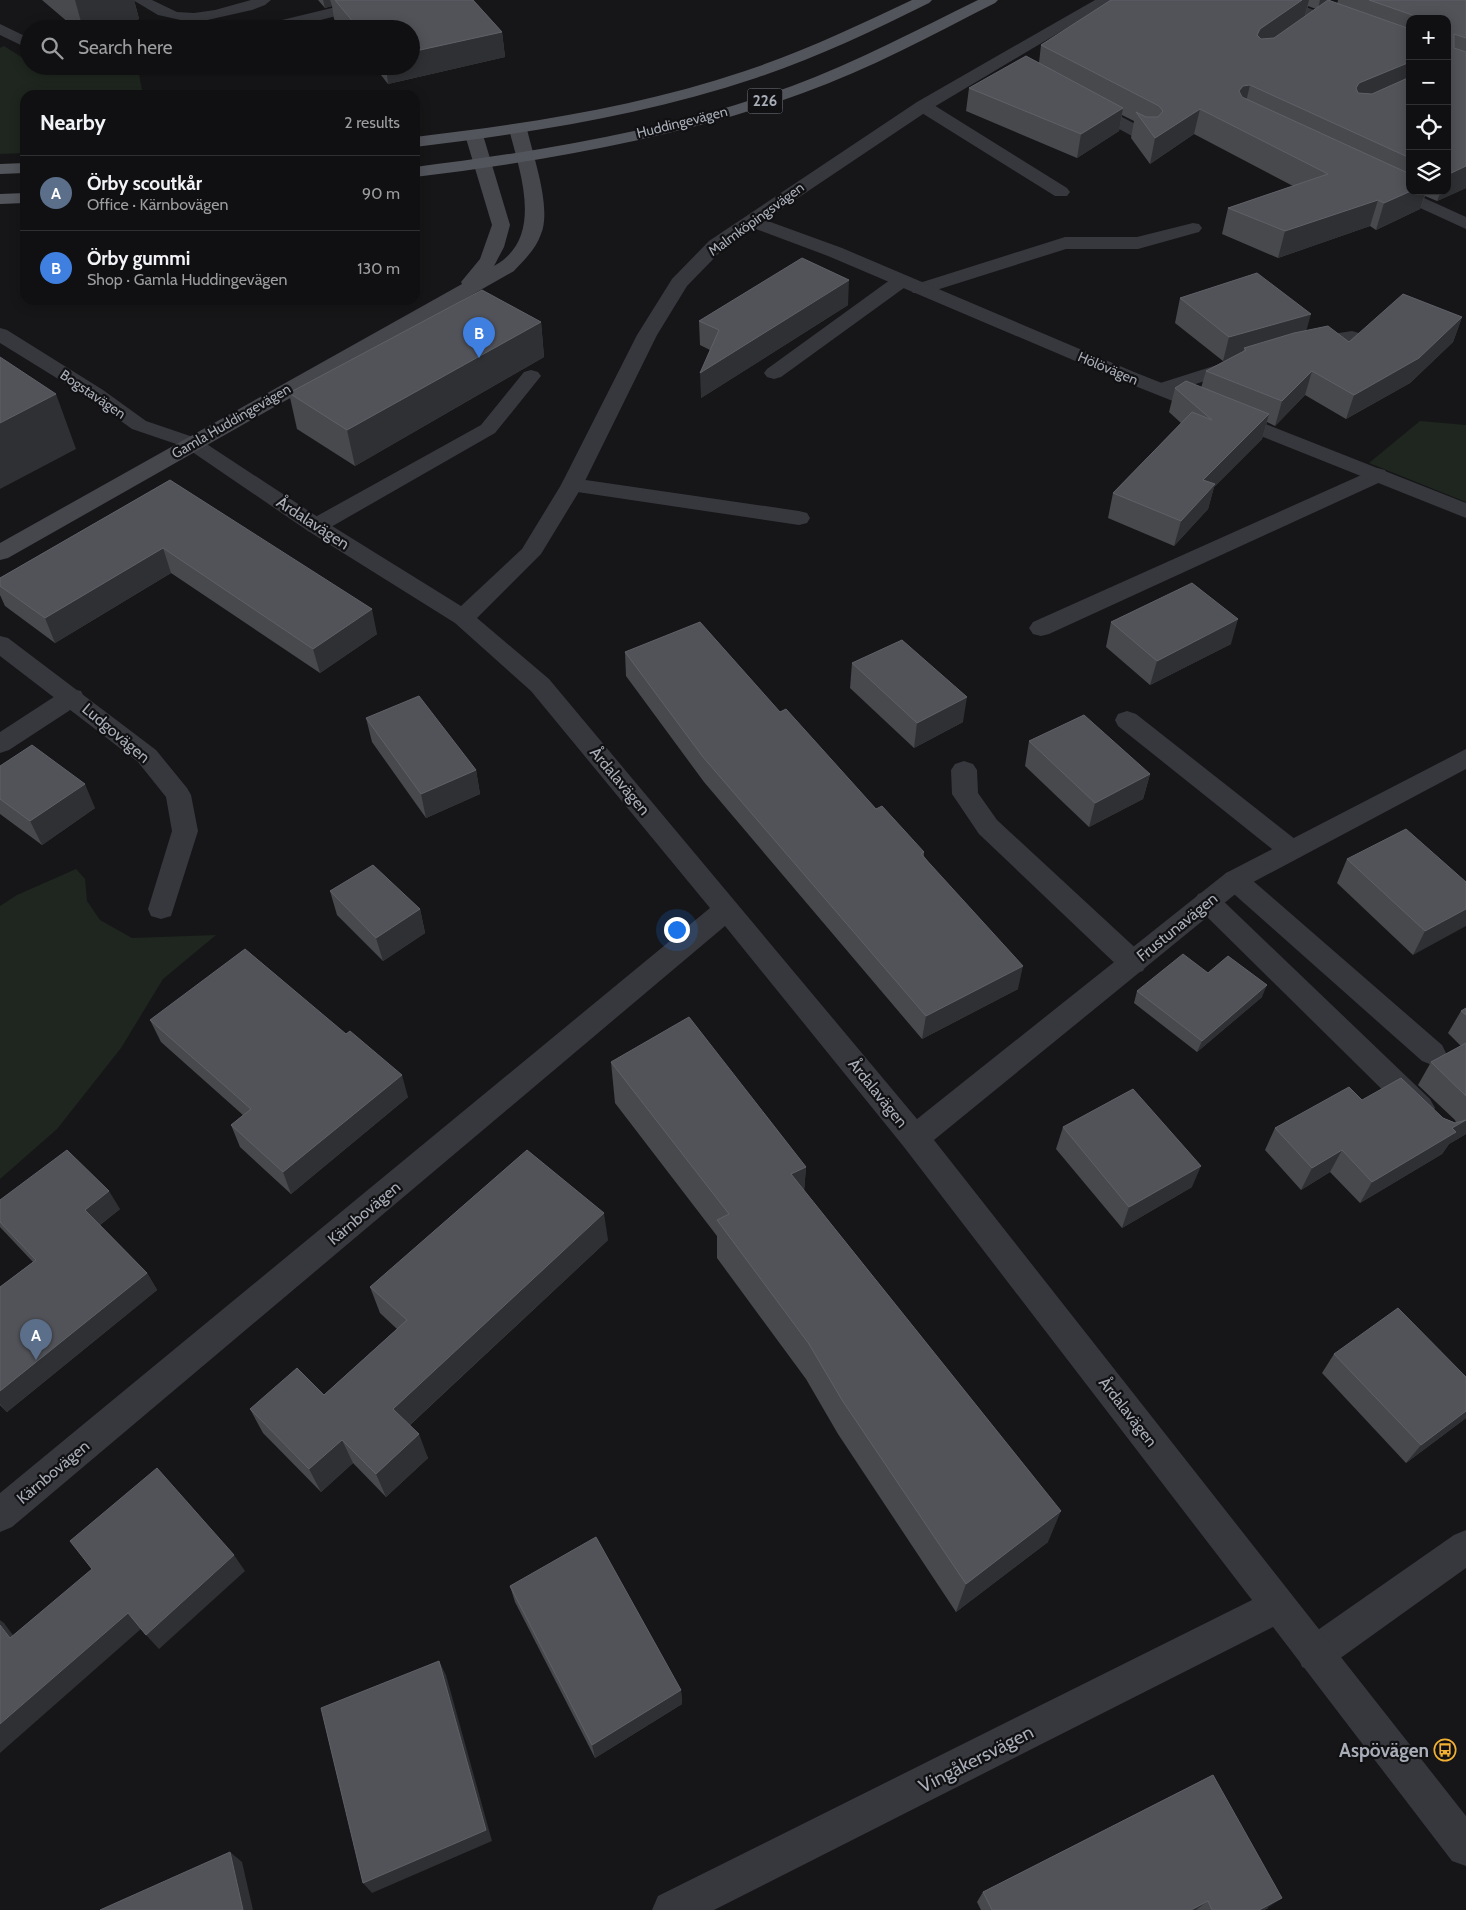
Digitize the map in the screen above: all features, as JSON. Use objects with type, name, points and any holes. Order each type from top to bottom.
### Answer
[{"type":"main road","name":"Huddingevägen","points":[[420,141],[518,129],[620,108],[709,86],[795,58],[924,0]]},
{"type":"main road","name":"Huddingevägen","points":[[420,171],[524,158],[658,130],[771,99],[866,61],[990,0]]},
{"type":"main road","points":[[0,169],[20,168]]},
{"type":"main road","points":[[0,199],[20,198]]},
{"type":"street","points":[[141,0],[162,14],[183,19],[206,18],[263,0]]},
{"type":"street","points":[[301,20],[384,0]]},
{"type":"street","name":"Malmköpingsvägen","points":[[463,618],[530,554],[572,485],[647,334],[679,283],[716,245],[923,106],[1106,0]]},
{"type":"street","points":[[1271,0],[1406,49]]},
{"type":"street","points":[[1305,28],[1336,6]]},
{"type":"street","points":[[0,30],[20,40]]},
{"type":"street","points":[[1002,59],[1019,68]]},
{"type":"street","points":[[1070,95],[1147,136]]},
{"type":"street","points":[[923,106],[1061,192]]},
{"type":"street","name":"Gamla Huddingevägen","points":[[0,553],[462,290],[507,267],[528,244],[535,228],[535,210],[518,129]]},
{"type":"street","name":"Gamla Huddingevägen","points":[[462,290],[489,261],[501,225],[481,164],[474,135]]},
{"type":"street","points":[[1377,181],[1466,224]]},
{"type":"street","name":"Hölövägen","points":[[751,221],[902,281],[1161,390],[1466,511]]},
{"type":"street","points":[[920,289],[1065,244],[1138,243],[1193,228]]},
{"type":"street","points":[[774,373],[902,281]]},
{"type":"street","name":"Bogstavägen","points":[[0,334],[96,394],[139,425],[192,443]]},
{"type":"street","points":[[1286,350],[1313,342],[1352,337]]},
{"type":"street","points":[[1161,390],[1258,357]]},
{"type":"street","points":[[316,526],[488,429],[532,376]]},
{"type":"street","name":"Årdalavägen","points":[[192,443],[316,526],[463,618],[540,685],[915,1138],[1466,1846]]},
{"type":"street","points":[[1041,628],[1377,476]]},
{"type":"street","points":[[572,485],[799,518]]},
{"type":"street","name":"Ludgovägen","points":[[0,644],[147,756],[178,794],[185,831],[161,909]]},
{"type":"street","points":[[0,744],[72,697]]},
{"type":"street","points":[[1126,720],[1291,850]]},
{"type":"street","name":"Frustunavägen","points":[[915,1138],[1235,880],[1466,758]]},
{"type":"street","points":[[964,770],[966,794],[988,827],[1133,963]]},
{"type":"street","points":[[1235,880],[1432,1053]]},
{"type":"street","points":[[1207,901],[1435,1123]]},
{"type":"street","name":"Kärnbovägen","points":[[0,1516],[727,909]]},
{"type":"street","points":[[1315,1654],[1466,1547]]},
{"type":"street","name":"Vingåkersvägen","points":[[672,1910],[895,1800],[1278,1606]]},
{"type":"shaded area","points":[[4,46],[20,56],[20,75],[139,75],[142,90],[20,90],[20,153],[0,154],[0,48]]},
{"type":"shaded area","points":[[1420,421],[1466,425],[1466,502],[1369,463]]},
{"type":"shaded area","points":[[76,869],[85,879],[87,901],[100,920],[132,938],[216,935],[163,979],[121,1048],[57,1129],[0,1179],[0,906],[17,895]]},
{"type":"building","points":[[335,0],[473,0],[502,32],[420,50],[420,20],[352,20]]},
{"type":"building","points":[[1111,0],[1302,0],[1260,29],[1257,35],[1261,39],[1274,38],[1328,0],[1406,28],[1406,64],[1359,83],[1356,88],[1358,93],[1372,94],[1406,79],[1406,156],[1250,85],[1243,86],[1239,91],[1242,97],[1406,172],[1406,193],[1384,203],[1378,200],[1285,231],[1228,208],[1328,174],[1200,109],[1155,138],[1136,112],[1146,117],[1158,117],[1163,111],[1159,106],[1041,45]]},
{"type":"building","points":[[1369,0],[1466,0],[1466,38],[1454,34],[1454,48],[1466,52],[1466,166],[1451,173],[1451,15],[1412,15]]},
{"type":"building","points":[[1026,56],[1123,108],[1081,134],[969,88]]},
{"type":"building","points":[[802,258],[849,280],[700,373],[719,330],[699,321]]},
{"type":"building","points":[[1257,273],[1311,314],[1229,337],[1180,298]]},
{"type":"building","points":[[482,290],[541,322],[347,430],[289,393]]},
{"type":"building","points":[[1403,294],[1462,317],[1419,358],[1354,395],[1312,371],[1282,401],[1206,371],[1246,350],[1244,348],[1294,333],[1328,326],[1349,342]]},
{"type":"building","points":[[0,357],[56,394],[0,423]]},
{"type":"building","points":[[1186,381],[1269,414],[1203,480],[1215,484],[1181,521],[1113,493],[1192,412],[1212,420],[1175,388]]},
{"type":"building","points":[[170,480],[372,609],[313,649],[163,548],[45,618],[0,586],[0,578]]},
{"type":"building","points":[[1192,583],[1238,619],[1157,661],[1111,622]]},
{"type":"building","points":[[700,622],[780,712],[786,709],[876,809],[882,806],[924,852],[921,854],[1023,966],[926,1016],[703,757],[625,652]]},
{"type":"building","points":[[902,640],[967,697],[917,723],[852,663]]},
{"type":"building","points":[[419,696],[476,770],[421,794],[366,718]]},
{"type":"building","points":[[1084,715],[1150,774],[1095,803],[1029,741]]},
{"type":"building","points":[[32,745],[85,784],[30,821],[0,799],[0,766]]},
{"type":"building","points":[[1406,829],[1466,882],[1466,909],[1425,931],[1347,859]]},
{"type":"building","points":[[373,865],[420,909],[376,938],[330,891]]},
{"type":"building","points":[[245,949],[346,1034],[350,1031],[402,1075],[283,1172],[231,1125],[251,1109],[150,1020]]},
{"type":"building","points":[[1183,954],[1208,973],[1228,956],[1267,985],[1202,1041],[1137,991]]},
{"type":"building","points":[[1466,1008],[1466,1015],[1461,1011]]},
{"type":"building","points":[[689,1017],[806,1167],[791,1174],[1061,1511],[966,1584],[842,1400],[809,1344],[717,1220],[729,1214],[611,1062]]},
{"type":"building","points":[[1466,1043],[1466,1096],[1431,1062]]},
{"type":"building","points":[[1401,1078],[1443,1118],[1455,1123],[1466,1120],[1452,1128],[1456,1132],[1372,1182],[1342,1150],[1312,1168],[1275,1128],[1349,1087],[1362,1100]]},
{"type":"building","points":[[1133,1089],[1201,1166],[1129,1207],[1063,1127]]},
{"type":"building","points":[[67,1150],[109,1191],[85,1210],[147,1273],[0,1391],[0,1287],[36,1260],[0,1222],[0,1200]]},
{"type":"building","points":[[527,1150],[604,1213],[393,1409],[419,1434],[376,1474],[342,1440],[309,1469],[250,1409],[297,1368],[324,1395],[407,1320],[370,1287]]},
{"type":"building","points":[[1398,1308],[1466,1377],[1466,1411],[1421,1445],[1334,1354]]},
{"type":"building","points":[[157,1468],[234,1555],[146,1635],[128,1613],[0,1724],[0,1625],[10,1638],[92,1569],[70,1541]]},
{"type":"building","points":[[596,1537],[681,1690],[592,1745],[510,1586]]},
{"type":"building","points":[[439,1661],[486,1830],[363,1883],[321,1708]]},
{"type":"building","points":[[1213,1775],[1282,1898],[1259,1910],[1212,1910],[1208,1901],[1191,1910],[992,1910],[983,1892]]},
{"type":"building","points":[[230,1852],[243,1910],[100,1910]]},
{"type":"place","name":"Örby gummi","points":[[479,358]]},
{"type":"place","name":"Örby scoutkår","points":[[36,1360]]},
{"type":"place","name":"Aspövägen","points":[[1445,1750]]}]
